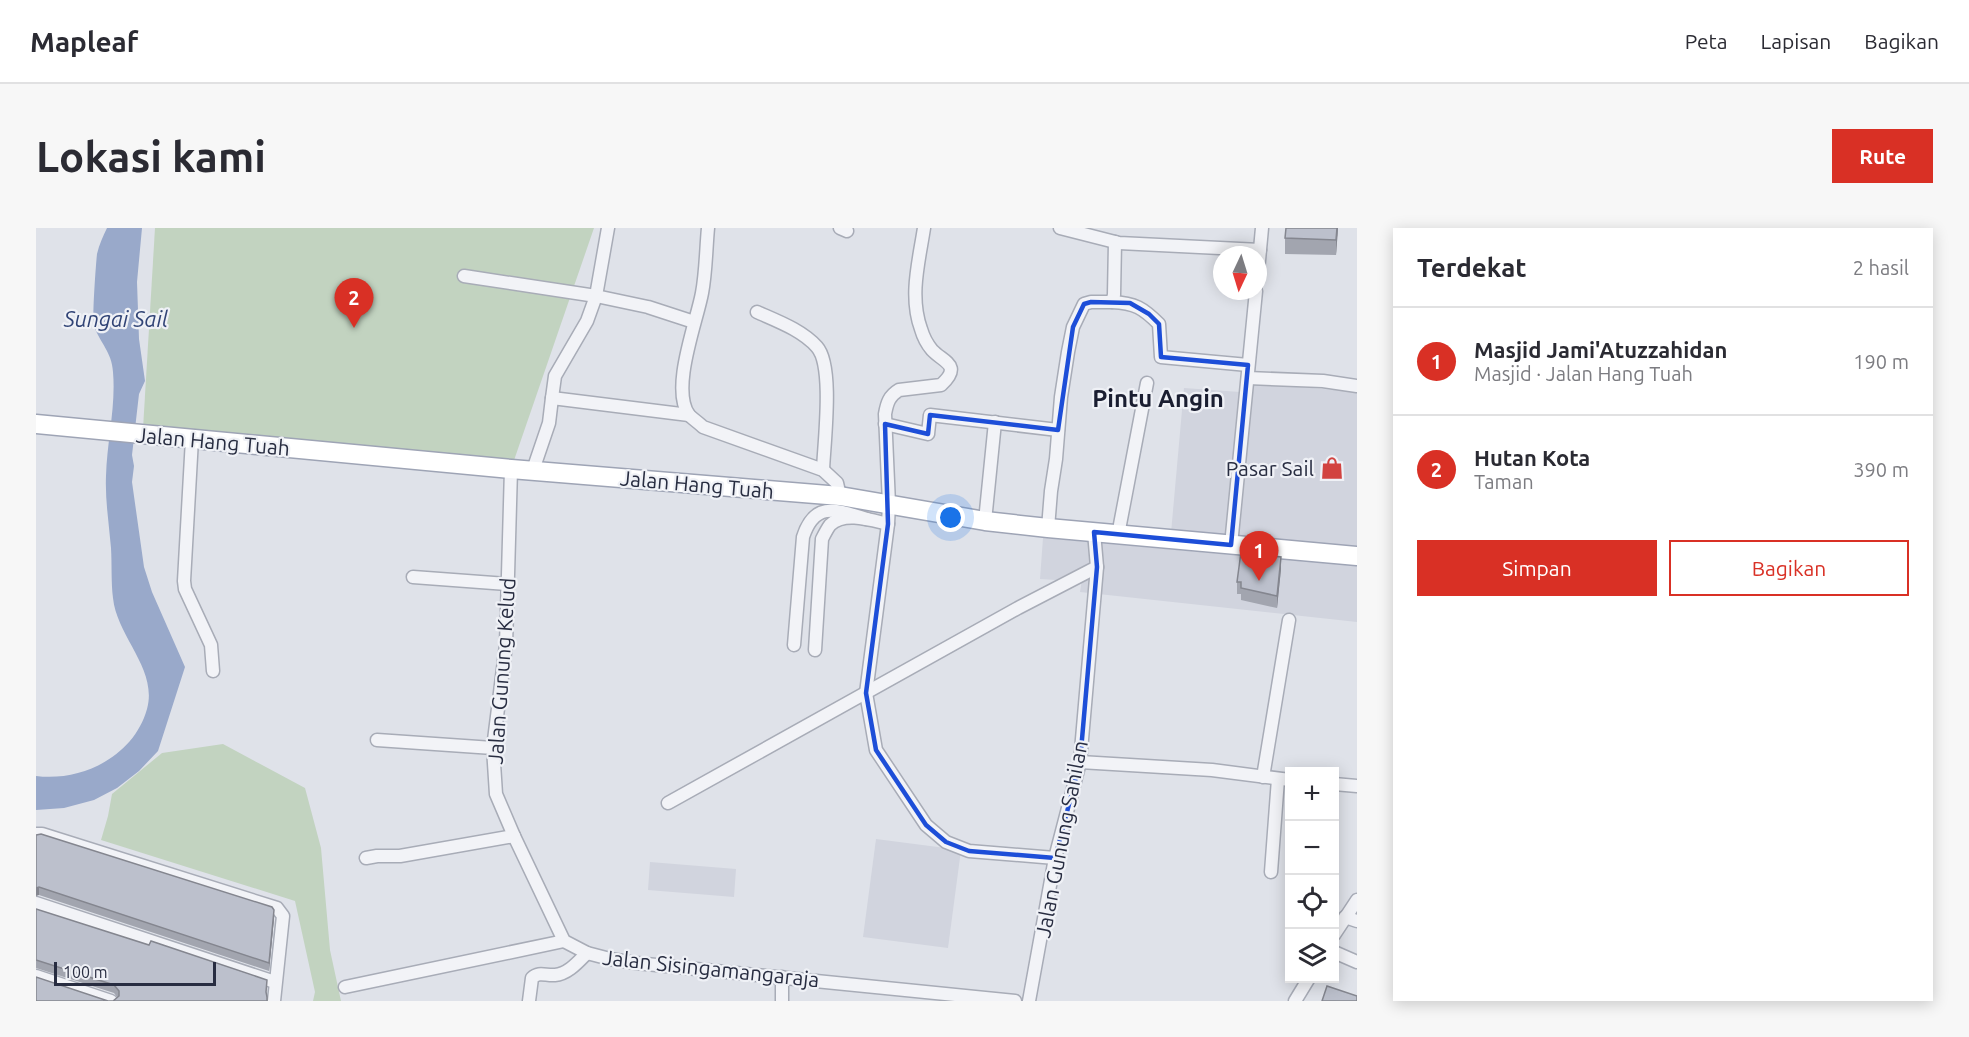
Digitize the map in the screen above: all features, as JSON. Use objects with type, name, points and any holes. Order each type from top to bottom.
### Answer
[{"type":"main road","name":"Jalan Hang Tuah","points":[[36,424],[511,469],[840,496],[985,521],[1357,556]]},
{"type":"street","points":[[533,470],[549,423],[555,376],[587,321],[596,296],[608,228]]},
{"type":"street","points":[[708,228],[702,292],[687,347],[684,368],[683,398],[689,415],[703,427],[823,470],[837,483],[840,496]]},
{"type":"street","points":[[924,228],[915,294],[920,328],[933,351],[948,361],[950,368],[949,375],[941,385],[899,390],[888,400],[886,407],[888,524],[866,693],[876,750],[926,825],[946,842],[969,850],[1055,858]]},
{"type":"street","points":[[1060,228],[1108,236],[1217,246]]},
{"type":"street","points":[[1260,246],[1262,228]]},
{"type":"street","points":[[1108,236],[1114,295],[1112,302]]},
{"type":"street","points":[[464,276],[596,296],[648,307],[694,322]]},
{"type":"street","points":[[1231,545],[1255,300]]},
{"type":"street","points":[[1048,528],[1061,397],[1073,327],[1084,304],[1091,302],[1130,303],[1149,314],[1160,324],[1161,357],[1248,365]]},
{"type":"street","points":[[757,312],[790,326],[815,345],[825,360],[823,470]]},
{"type":"street","points":[[1248,378],[1323,381],[1357,386]]},
{"type":"street","points":[[1118,535],[1147,383]]},
{"type":"street","points":[[552,398],[689,415]]},
{"type":"street","points":[[885,424],[928,434],[930,415],[1058,430]]},
{"type":"street","points":[[985,521],[995,422]]},
{"type":"street","points":[[192,439],[184,581],[185,589],[211,645],[213,671]]},
{"type":"street","name":"Jalan Gunung Kelud","points":[[511,469],[506,645],[494,748],[496,795],[564,940]]},
{"type":"street","points":[[794,645],[803,537],[808,524],[819,513],[830,510],[888,524]]},
{"type":"street","points":[[815,650],[822,539],[830,525],[846,518],[867,519]]},
{"type":"street","name":"Jalan Gunung Sahilan","points":[[1029,1001],[1055,858],[1080,762],[1096,567],[1094,532]]},
{"type":"street","points":[[668,803],[1096,567]]},
{"type":"street","points":[[413,577],[507,584]]},
{"type":"street","points":[[1263,777],[1289,620]]},
{"type":"street","points":[[376,740],[494,748]]},
{"type":"street","points":[[1080,762],[1212,770],[1284,779],[1271,872]]},
{"type":"street","points":[[1339,784],[1357,786]]},
{"type":"street","points":[[36,834],[277,908],[283,916],[274,1001]]},
{"type":"street","points":[[366,858],[400,856],[514,836]]},
{"type":"street","points":[[1339,932],[1351,919],[1357,900]]},
{"type":"street","points":[[36,903],[275,982]]},
{"type":"street","points":[[345,987],[564,940],[587,953],[576,965],[564,972],[556,975],[534,975],[529,1001]]},
{"type":"street","name":"Jalan Sisingamangaraja","points":[[587,953],[636,963],[1015,1001]]},
{"type":"street","points":[[1339,954],[1357,962]]},
{"type":"street","points":[[36,976],[111,1001]]},
{"type":"street","points":[[782,976],[782,1001]]},
{"type":"street","points":[[1295,1001],[1306,983]]},
{"type":"highlighted area","points":[[1091,302],[1130,303],[1149,314],[1159,324],[1161,357],[1248,365],[1231,545],[1094,532],[1097,567],[1080,762],[1055,858],[969,851],[946,842],[926,825],[876,750],[866,693],[888,524],[885,424],[928,434],[930,415],[1058,430],[1073,327],[1084,304]]},
{"type":"shaded area","points":[[1255,383],[1357,392],[1357,550],[1171,533],[1184,388],[1240,392]]},
{"type":"shaded area","points":[[1043,538],[1357,566],[1357,622],[1080,592],[1084,566],[1056,580],[1040,579]]},
{"type":"shaded area","points":[[876,839],[961,850],[948,948],[863,937]]},
{"type":"shaded area","points":[[650,862],[736,869],[734,897],[648,890]]},
{"type":"green space","points":[[155,228],[594,228],[511,469],[143,429]]},
{"type":"green space","points":[[223,744],[305,788],[321,848],[330,950],[341,1001],[313,1001],[315,992],[295,901],[101,840],[112,794],[162,753]]},
{"type":"water","name":"Sungai Sail","points":[[107,228],[142,228],[137,282],[139,339],[145,381],[139,394],[132,455],[134,466],[132,482],[144,567],[152,592],[185,667],[158,751],[139,771],[117,788],[94,800],[64,808],[36,810],[36,776],[71,775],[88,770],[118,752],[131,740],[140,726],[147,709],[149,694],[142,667],[116,612],[112,592],[106,485],[113,372],[108,353],[94,326],[97,254]]},
{"type":"building","points":[[1286,228],[1337,228],[1336,240],[1285,238]]},
{"type":"building","points":[[1241,552],[1281,557],[1277,596],[1241,588],[1241,582],[1237,582]]},
{"type":"building","points":[[41,834],[272,907],[274,910],[269,963],[39,887],[36,888],[36,835]]},
{"type":"building","points":[[36,909],[149,945],[151,941],[267,980],[267,1001],[113,1001],[119,996],[119,991],[114,985],[36,960]]},
{"type":"building","points":[[36,977],[108,1001],[36,1001]]},
{"type":"building","points":[[1327,986],[1357,996],[1357,1001],[1322,1001]]},
{"type":"place","name":"Hutan Kota","points":[[354,328]]},
{"type":"place","name":"Pasar Sail","points":[[1332,468]]},
{"type":"place","name":"Masjid Jami'Atuzzahidan","points":[[1259,581]]},
{"type":"district","name":"Pintu Angin","points":[[1158,398]]}]
